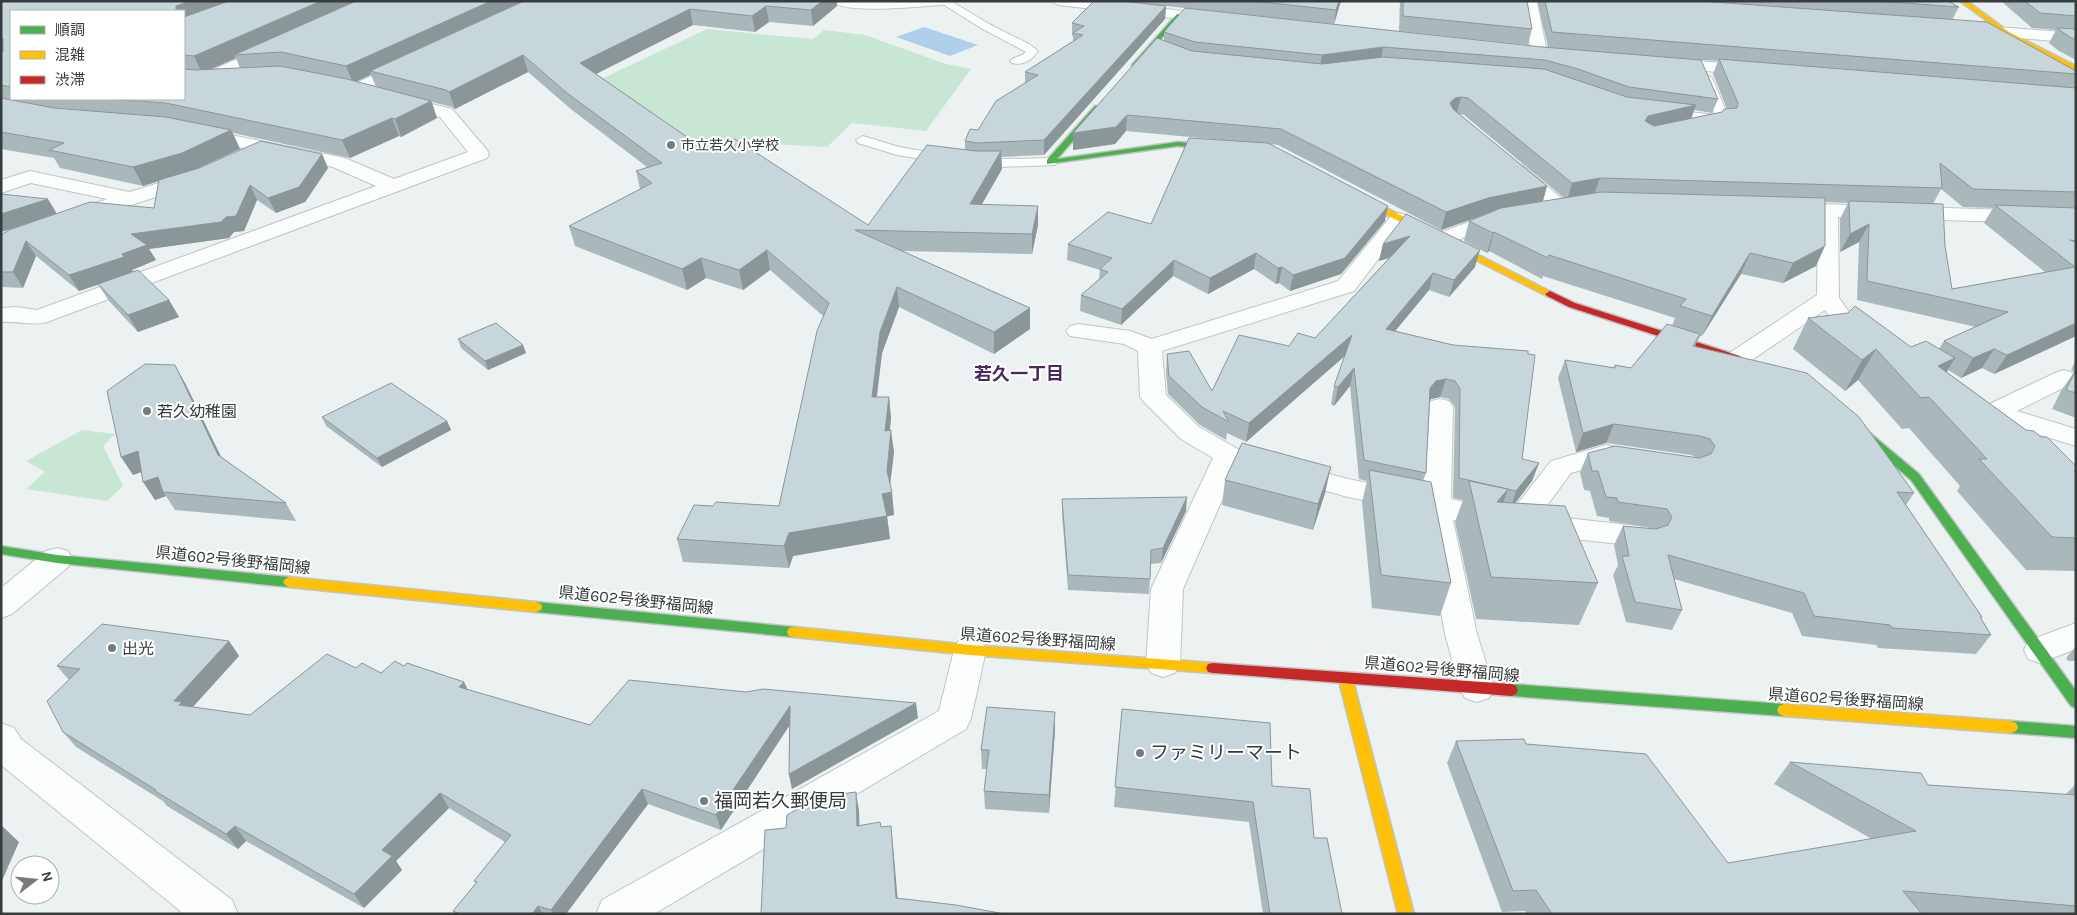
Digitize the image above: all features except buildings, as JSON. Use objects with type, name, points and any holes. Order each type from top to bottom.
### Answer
[{"type":"street","points":[[839,1],[852,5],[943,1]]},
{"type":"street","points":[[1058,1],[1228,20]]},
{"type":"street","points":[[1963,1],[2008,33],[2076,69]]},
{"type":"street","points":[[1531,5],[1539,53]]},
{"type":"street","points":[[1127,75],[1179,15]]},
{"type":"street","points":[[1966,30],[2076,38]]},
{"type":"street","points":[[204,80],[283,44]]},
{"type":"street","points":[[1520,51],[1558,54]]},
{"type":"street","points":[[355,90],[425,58]]},
{"type":"street","points":[[1653,62],[1770,72]]},
{"type":"street","points":[[185,78],[204,80],[250,78]]},
{"type":"street","points":[[1,331],[480,154],[446,113],[336,86]]},
{"type":"street","points":[[1050,162],[1108,97]]},
{"type":"street","points":[[184,130],[338,162],[394,186]]},
{"type":"street","points":[[1050,162],[1178,144],[1234,148]]},
{"type":"street","points":[[240,158],[264,147]]},
{"type":"street","points":[[1441,240],[1490,221],[1570,207],[1502,158]]},
{"type":"street","points":[[56,223],[207,173]]},
{"type":"street","points":[[1,187],[30,177],[130,198]]},
{"type":"street","points":[[1348,192],[1572,305],[1746,361],[1828,298]]},
{"type":"street","points":[[1769,209],[2072,221]]},
{"type":"street","points":[[1828,211],[1828,298],[1841,317],[1892,349]]},
{"type":"street","points":[[1078,331],[1130,338],[1150,347],[1346,286],[1399,219]]},
{"type":"street","points":[[1,315],[16,314],[39,317]]},
{"type":"street","points":[[1150,347],[1153,397],[1190,433],[1228,455],[1348,488],[1518,523],[1646,537]]},
{"type":"street","points":[[1985,407],[2064,378]]},
{"type":"street","points":[[1440,407],[1436,505],[1461,634],[1477,688]]},
{"type":"street","points":[[1985,407],[2076,438]]},
{"type":"street","points":[[1985,407],[2035,451]]},
{"type":"street","points":[[1848,420],[1914,477],[2076,702]]},
{"type":"street","points":[[1518,523],[1561,467],[1606,454],[1643,460]]},
{"type":"street","points":[[1163,664],[1167,589],[1228,455]]},
{"type":"street","name":"県道602号後野福岡線","points":[[1,550],[57,559],[970,650],[2076,732]]},
{"type":"street","points":[[1,606],[57,559]]},
{"type":"street","points":[[2040,650],[2076,635]]},
{"type":"street","points":[[616,914],[954,719],[970,650]]},
{"type":"street","points":[[1345,677],[1406,914]]},
{"type":"street","points":[[1,738],[8,750],[218,914]]},
{"type":"lane","points":[[943,1],[1025,46],[1032,52],[1028,57],[1016,60]]},
{"type":"lane","points":[[1152,46],[1168,52]]},
{"type":"lane","points":[[1701,66],[1724,120]]},
{"type":"lane","points":[[1650,111],[1724,120]]},
{"type":"lane","points":[[1686,128],[1724,120]]},
{"type":"lane","points":[[862,140],[897,151],[978,164],[1050,162]]},
{"type":"green space","points":[[707,29],[813,39],[824,30],[865,35],[946,64],[971,69],[926,131],[852,123],[827,147],[683,139],[597,81]]},
{"type":"green space","points":[[82,430],[115,434],[103,446],[123,486],[107,501],[26,489],[45,472],[26,461]]},
{"type":"water","points":[[924,27],[978,45],[950,56],[896,37]]},
{"type":"traffic: fast","points":[[1134,66],[1179,15]]},
{"type":"traffic: fast","points":[[1098,108],[1050,162],[1178,144],[1225,148]]},
{"type":"traffic: fast","points":[[1854,425],[1915,477],[2076,702]]},
{"type":"traffic: fast","points":[[1,550],[57,559],[289,582]]},
{"type":"traffic: fast","points":[[536,607],[794,632]]},
{"type":"traffic: fast","points":[[1511,690],[1784,710]]},
{"type":"traffic: fast","points":[[2011,727],[2076,732]]},
{"type":"traffic: slow","points":[[1963,1],[2007,33],[2076,69]]},
{"type":"traffic: slow","points":[[1354,195],[1550,294]]},
{"type":"traffic: slow","points":[[289,582],[536,607]]},
{"type":"traffic: slow","points":[[794,632],[970,650],[1213,668]]},
{"type":"traffic: slow","points":[[1345,677],[1406,914]]},
{"type":"traffic: slow","points":[[1784,710],[2011,727]]},
{"type":"traffic: jam","points":[[1550,294],[1572,305],[1736,358]]},
{"type":"traffic: jam","points":[[1213,668],[1511,690]]},
{"type":"place","name":"市立若久小学校","points":[[671,145]]},
{"type":"place","name":"若久幼稚園","points":[[147,411]]},
{"type":"place","name":"出光","points":[[112,648]]},
{"type":"place","name":"ファミリーマート","points":[[1140,753]]},
{"type":"place","name":"福岡若久郵便局","points":[[704,801]]},
{"type":"district","name":"若久一丁目","points":[[1019,374]]}]
